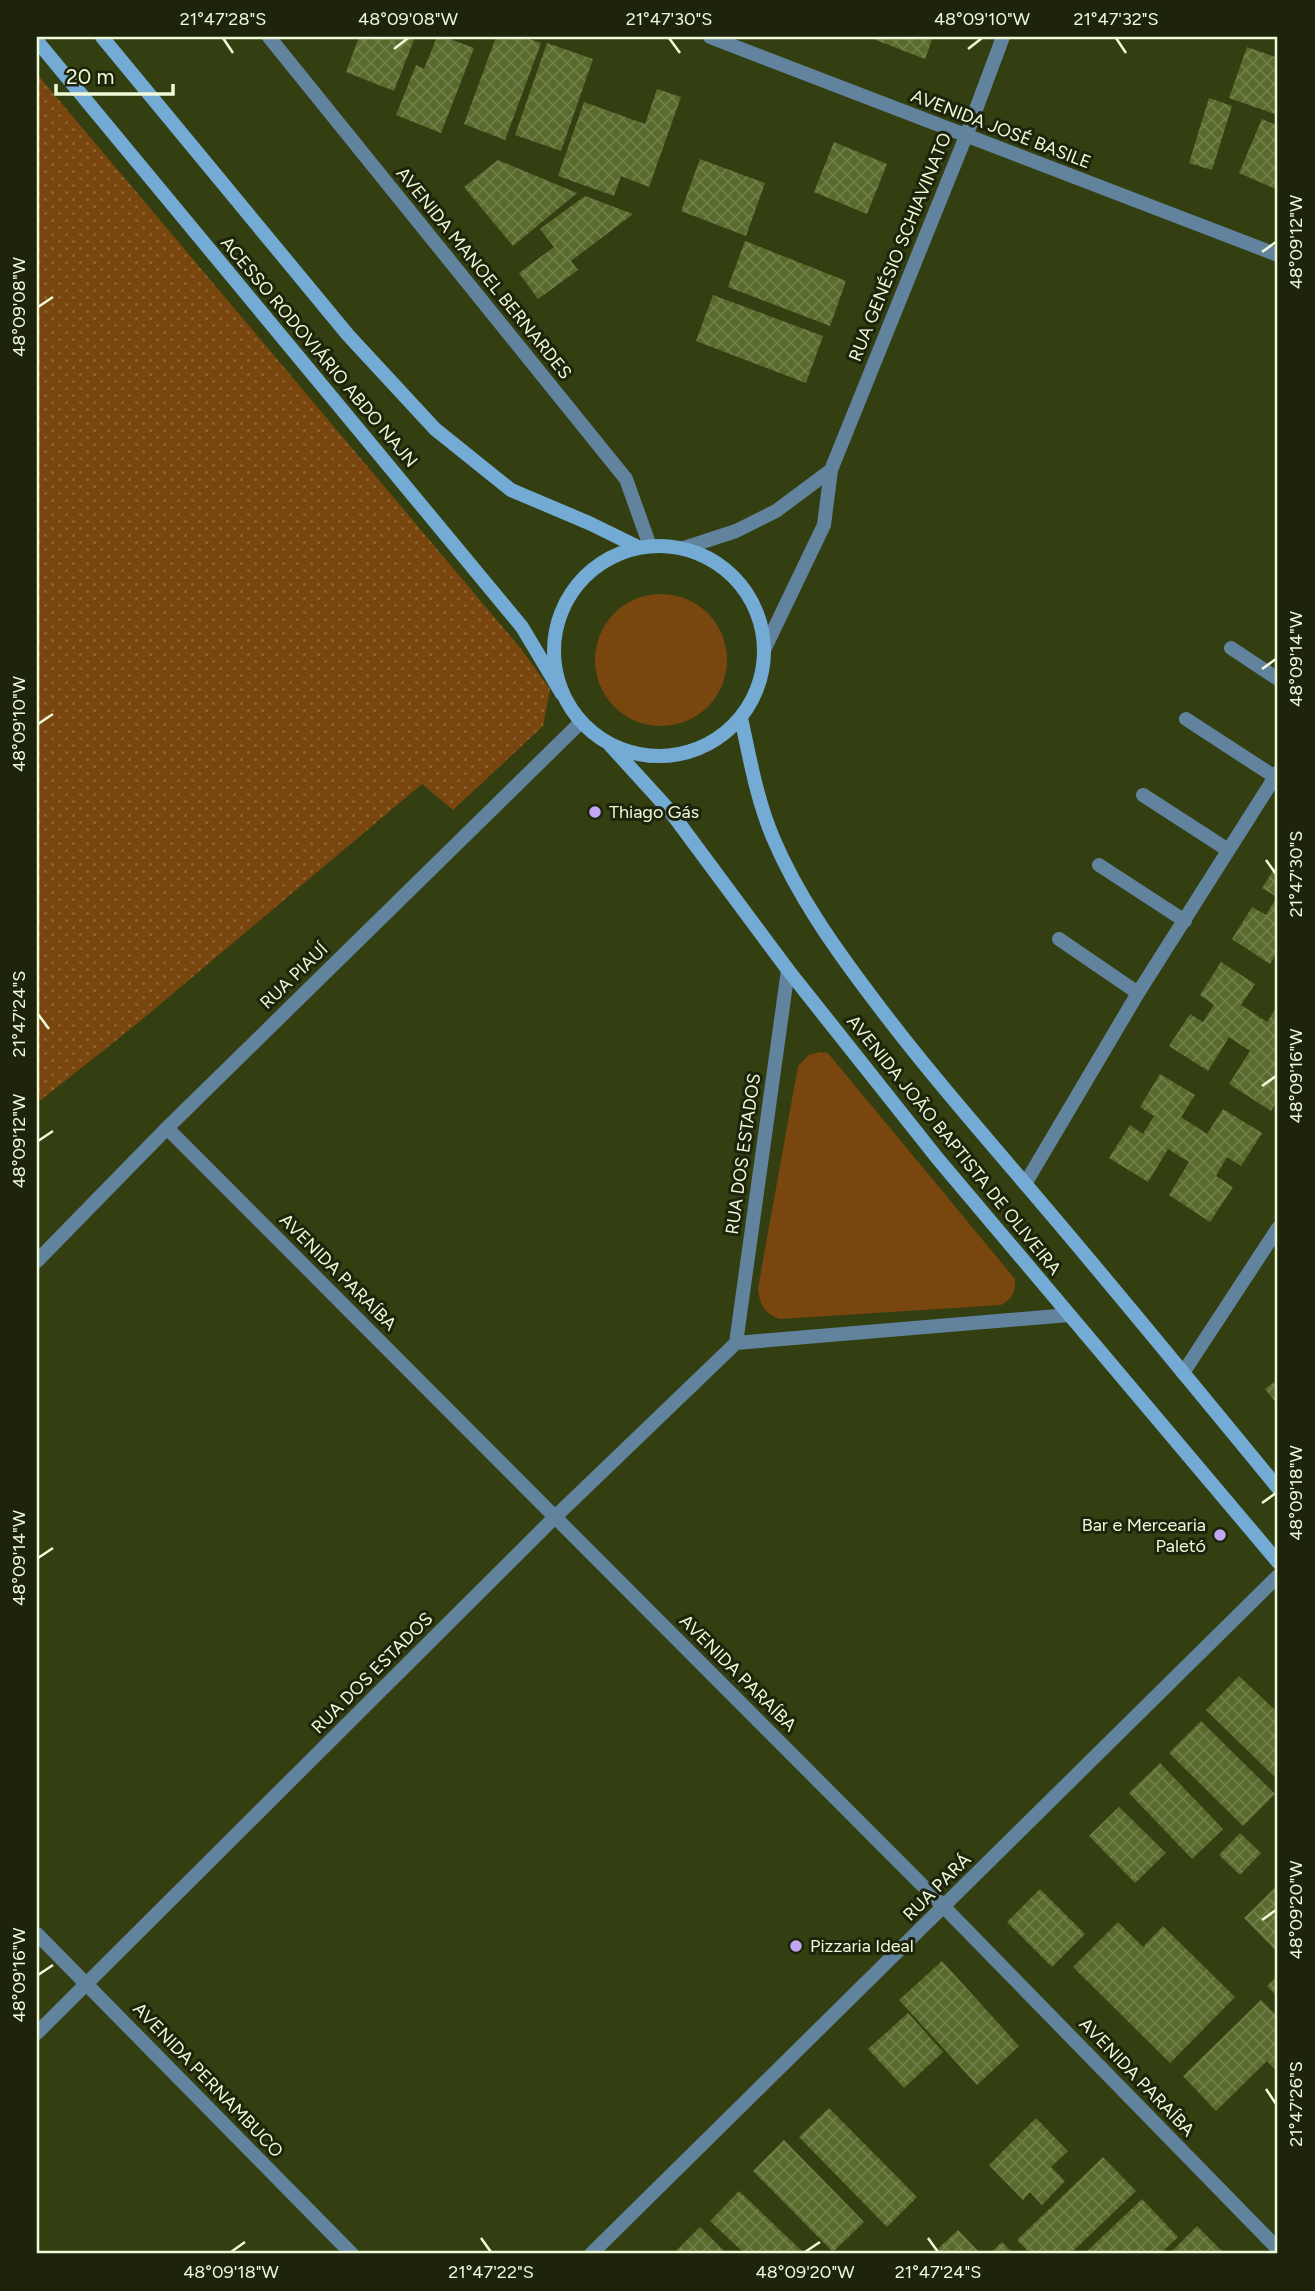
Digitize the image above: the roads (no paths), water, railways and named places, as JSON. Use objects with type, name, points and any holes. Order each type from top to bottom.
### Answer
[{"type":"main road","name":"ACESSO RODOVIÁRIO ABDO NAJN","points":[[102,37],[348,335],[435,429],[511,490],[644,546]]},
{"type":"main road","name":"ACESSO RODOVIÁRIO ABDO NAJN","points":[[37,41],[522,627],[562,694]]},
{"type":"main road","points":[[644,546],[684,548],[716,562],[741,585],[758,615],[764,650],[759,686],[741,718],[714,742],[680,755],[644,756],[610,745],[581,722],[562,694],[553,662],[555,628],[567,597],[597,564],[617,553],[644,546]]},
{"type":"main road","name":"AVENIDA JOÃO BAPTISTA DE OLIVEIRA","points":[[741,718],[762,810],[775,841],[802,896],[849,967],[899,1033],[1278,1488]]},
{"type":"main road","name":"AVENIDA JOÃO BAPTISTA DE OLIVEIRA","points":[[610,745],[670,811],[788,970],[938,1159],[1278,1562]]},
{"type":"street","name":"AVENIDA MANOEL BERNARDES","points":[[268,37],[626,479],[644,546]]},
{"type":"street","name":"AVENIDA JOSÉ BASILE","points":[[710,37],[1278,255]]},
{"type":"street","name":"RUA GENÉSIO SCHIAVINATO","points":[[764,650],[824,525],[831,470],[966,136],[1003,37]]},
{"type":"street","points":[[684,548],[736,531],[776,511],[831,470]]},
{"type":"street","points":[[1231,648],[1278,679]]},
{"type":"street","points":[[1025,1184],[1138,993],[1276,774],[1186,719]]},
{"type":"street","name":"RUA PIAUÍ","points":[[37,1261],[167,1128],[581,722]]},
{"type":"street","points":[[1143,795],[1228,850]]},
{"type":"street","points":[[1099,865],[1185,921]]},
{"type":"street","points":[[1059,939],[1138,993]]},
{"type":"street","name":"RUA DOS ESTADOS","points":[[37,2034],[555,1517],[736,1343],[788,970]]},
{"type":"street","name":"AVENIDA PARAÍBA","points":[[167,1128],[944,1907],[1278,2249]]},
{"type":"street","points":[[1183,1373],[1278,1228]]},
{"type":"street","points":[[736,1343],[1069,1315]]},
{"type":"street","name":"RUA PARÁ","points":[[591,2254],[1278,1576]]},
{"type":"street","name":"AVENIDA PERNAMBUCO","points":[[37,1934],[352,2254]]},
{"type":"place","name":"Thiago Gás","points":[[595,812]]},
{"type":"place","name":"Bar e Mercearia Paletó","points":[[1220,1535]]},
{"type":"place","name":"Pizzaria Ideal","points":[[796,1946]]}]
